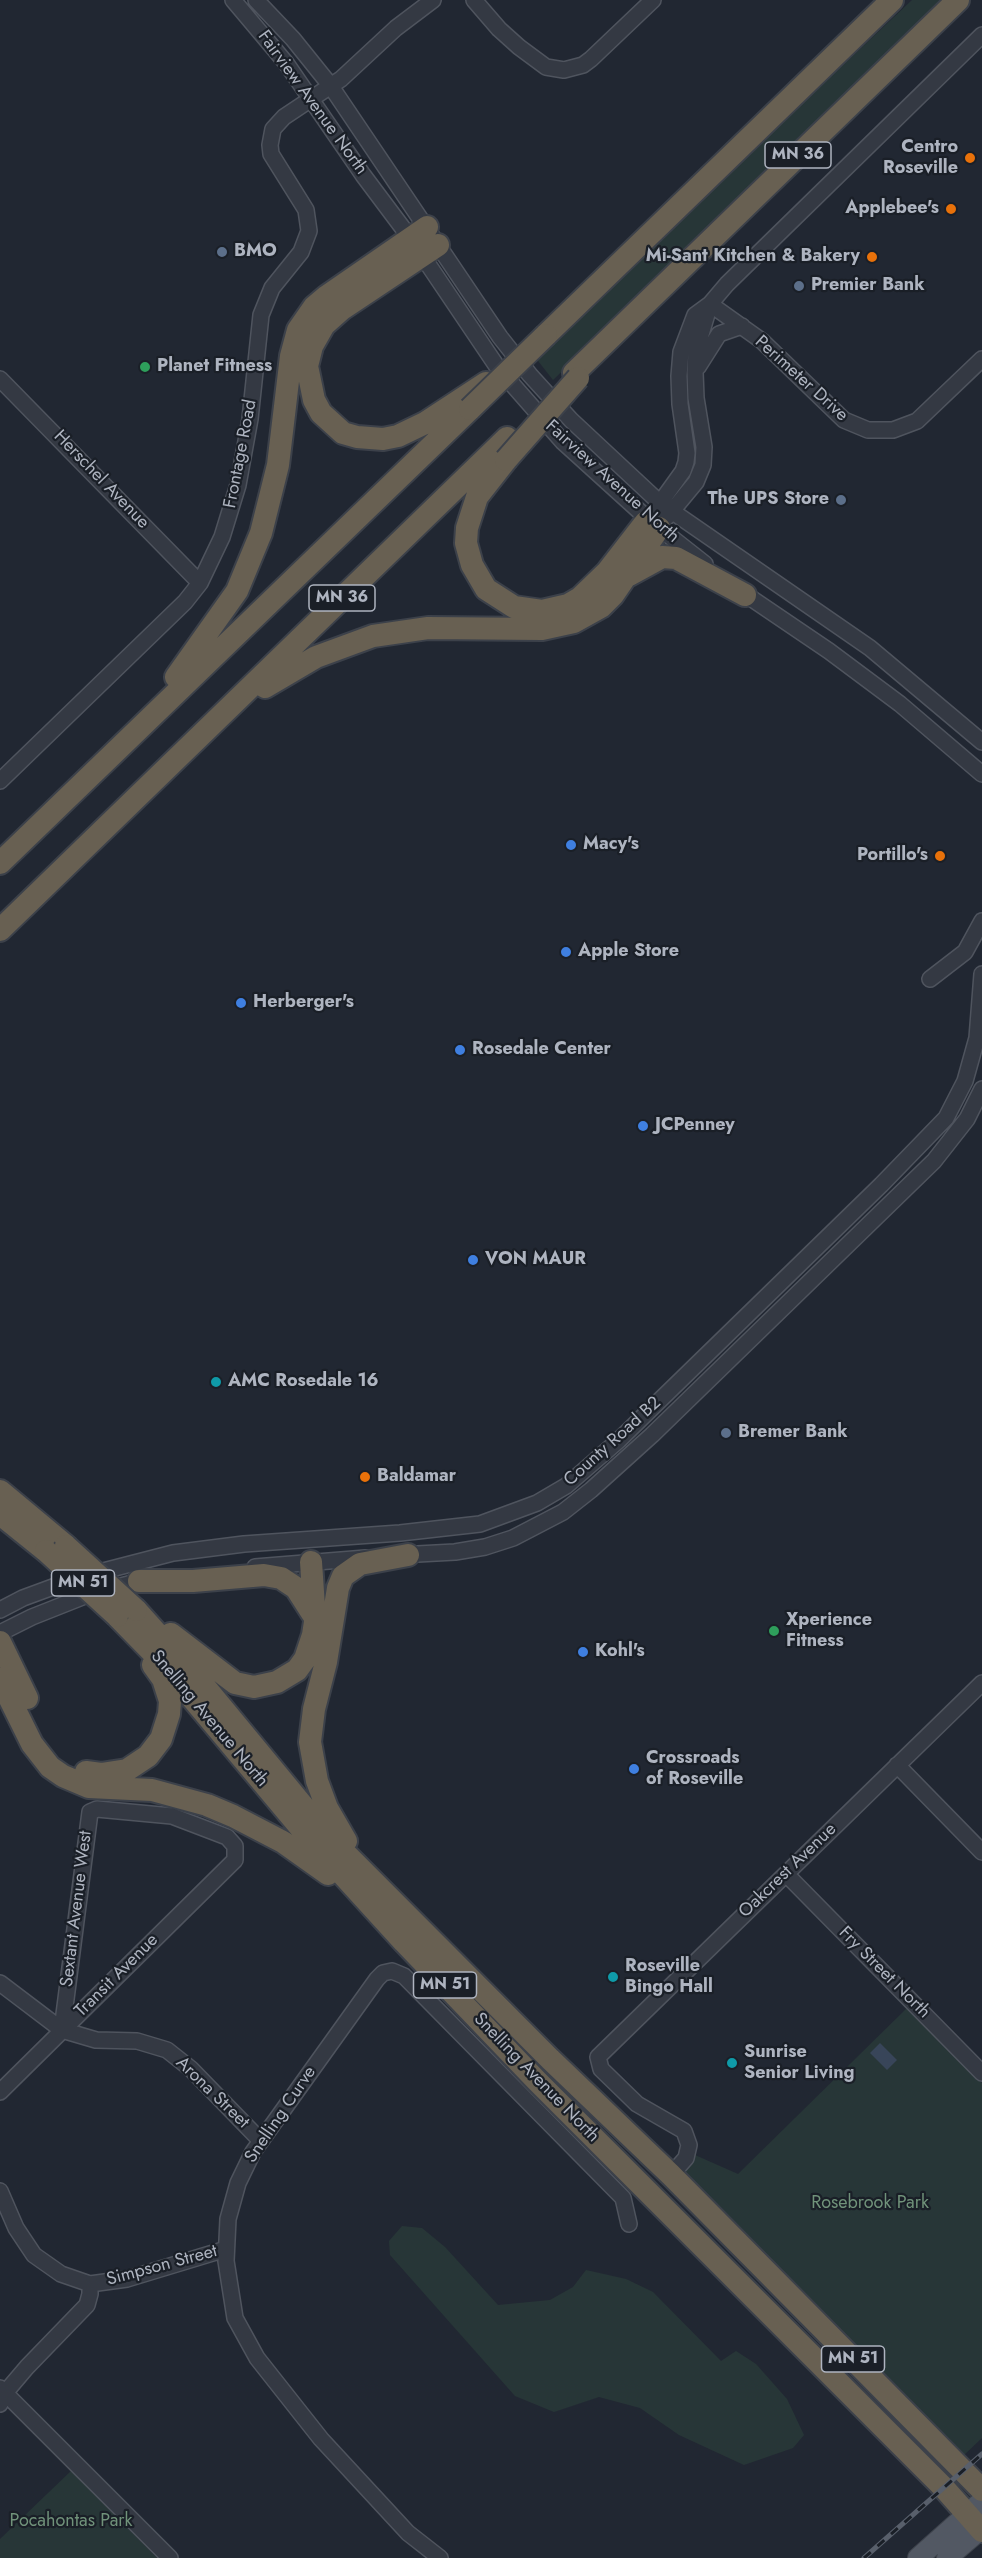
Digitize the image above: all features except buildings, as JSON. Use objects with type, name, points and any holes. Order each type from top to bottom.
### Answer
[{"type":"highway","name":"MN 36","points":[[0,863],[106,761],[486,383],[505,376],[892,0]]},
{"type":"highway","name":"MN 36","points":[[0,930],[178,758],[506,449],[638,310],[958,0]]},
{"type":"highway","points":[[424,242],[324,325],[308,357],[307,366],[311,390],[321,413],[332,424],[343,433],[370,439],[398,436],[409,432],[465,404]]},
{"type":"highway","points":[[106,761],[195,654],[237,591],[250,562],[270,504],[278,465],[293,343],[305,318],[327,296],[424,242]]},
{"type":"highway","points":[[506,449],[477,497],[469,520],[466,543],[472,565],[486,590],[514,607],[542,611],[568,605],[580,598],[660,515]]},
{"type":"highway","points":[[178,758],[260,690],[307,662],[343,646],[373,636],[428,628],[542,629],[574,622],[602,607],[628,576],[660,515]]},
{"type":"highway","points":[[628,576],[662,557],[676,558],[745,595]]},
{"type":"highway","points":[[0,936],[40,890]]},
{"type":"highway","name":"Snelling Avenue North","points":[[0,1491],[56,1548],[205,1687],[327,1835],[550,2059],[671,2175],[982,2490]]},
{"type":"highway","name":"Snelling Avenue North","points":[[6,1520],[56,1548]]},
{"type":"highway","points":[[364,1873],[327,1808],[312,1762],[310,1742],[314,1709],[326,1662],[338,1588],[343,1576],[360,1564],[408,1555]]},
{"type":"highway","points":[[318,1561],[328,1610],[326,1662]]},
{"type":"highway","points":[[131,1617],[166,1630],[236,1683],[254,1687],[277,1682],[297,1670],[307,1652],[315,1622],[318,1561]]},
{"type":"highway","points":[[139,1581],[193,1581],[264,1575],[281,1578],[296,1588],[305,1599],[315,1622]]},
{"type":"highway","points":[[0,1642],[55,1752],[76,1768],[101,1774],[114,1773],[138,1764],[153,1751],[166,1728],[169,1714],[170,1701],[163,1679],[131,1617]]},
{"type":"highway","name":"Snelling Avenue North","points":[[131,1617],[185,1688],[304,1832],[404,1941],[537,2080],[979,2521]]},
{"type":"highway","points":[[0,1678],[36,1750],[50,1767],[63,1776],[89,1787],[152,1790],[180,1797],[233,1816],[307,1857],[404,1941]]},
{"type":"main road","points":[[918,2558],[979,2521]]},
{"type":"main road","points":[[947,2558],[979,2521]]},
{"type":"street","name":"Fairview Avenue North","points":[[233,0],[286,63],[363,175],[424,242],[530,375],[660,515],[745,595],[830,651],[900,704],[982,774]]},
{"type":"street","name":"Fairview Avenue North","points":[[256,0],[293,39],[330,86],[498,368],[563,442],[660,515],[872,650],[982,742]]},
{"type":"street","name":"Frontage Road","points":[[0,781],[185,602],[200,583],[222,537],[238,485],[250,419],[261,315],[272,288],[301,252],[309,231],[306,210],[272,154],[271,137],[279,121],[341,79],[396,28],[433,0]]},
{"type":"street","points":[[474,0],[499,29],[519,47],[546,67],[564,70],[583,65],[591,59],[653,0]]},
{"type":"street","points":[[660,515],[683,471],[687,453],[678,376],[681,352],[695,315],[710,304],[727,284],[982,35]]},
{"type":"street","points":[[660,515],[696,482],[703,465],[704,447],[696,398],[695,372],[696,351],[710,304]]},
{"type":"street","name":"Perimeter Drive","points":[[710,304],[742,326],[784,362],[844,420],[868,430],[893,430],[917,421],[982,359]]},
{"type":"street","points":[[695,372],[719,334],[742,326]]},
{"type":"street","name":"Herschel Avenue","points":[[0,379],[200,583]]},
{"type":"street","points":[[930,979],[965,952],[982,921]]},
{"type":"street","name":"County Road B2","points":[[0,1610],[53,1586],[110,1568],[154,1558],[199,1549],[454,1528],[498,1519],[537,1503],[566,1486],[604,1454],[881,1185],[946,1118],[965,1081],[977,1038],[982,974]]},
{"type":"street","name":"County Road B2","points":[[0,1633],[61,1604],[139,1581],[318,1561],[484,1547],[535,1528],[573,1505],[652,1435],[934,1161],[967,1119],[982,1089]]},
{"type":"street","points":[[638,1421],[652,1435]]},
{"type":"street","points":[[316,1538],[318,1561]]},
{"type":"street","name":"Oakcrest Avenue","points":[[671,2175],[687,2158],[688,2145],[684,2131],[637,2104],[601,2069],[597,2061],[600,2054],[982,1683]]},
{"type":"street","points":[[897,1766],[982,1852]]},
{"type":"street","name":"Sextant Avenue West","points":[[62,2030],[90,1812],[98,1809],[172,1815],[227,1837],[236,1846],[235,1860]]},
{"type":"street","name":"Transit Avenue","points":[[0,2092],[235,1860]]},
{"type":"street","name":"Fry Street North","points":[[786,1874],[982,2073]]},
{"type":"street","name":"Snelling Curve","points":[[440,2558],[408,2534],[321,2439],[257,2358],[236,2318],[228,2283],[226,2249],[228,2218],[232,2200],[245,2167],[260,2140],[378,1978],[383,1973],[397,1972],[404,1976],[623,2198],[629,2224]]},
{"type":"street","name":"Arona Street","points":[[0,1983],[62,2030],[96,2040],[137,2041],[167,2050],[191,2069],[260,2140]]},
{"type":"street","name":"Simpson Street","points":[[0,2191],[16,2228],[34,2255],[61,2274],[90,2284],[127,2278],[226,2249]]},
{"type":"street","points":[[90,2284],[90,2294],[82,2312],[52,2340],[2,2395],[170,2558]]},
{"type":"green space","points":[[912,0],[946,0],[553,380],[535,357],[600,299]]},
{"type":"green space","name":"Rosebrook Park","points":[[907,2008],[982,2083],[982,2438],[964,2455],[682,2179],[695,2155],[738,2174]]},
{"type":"green space","points":[[402,2226],[422,2228],[445,2247],[498,2305],[550,2300],[573,2287],[586,2270],[626,2279],[653,2292],[721,2361],[736,2351],[756,2364],[787,2399],[804,2435],[793,2448],[744,2465],[679,2435],[640,2408],[599,2397],[554,2412],[515,2396],[390,2255],[389,2241]]},
{"type":"green space","name":"Pocahontas Park","points":[[71,2471],[157,2558],[0,2558],[0,2539]]},
{"type":"water","points":[[880,2043],[897,2060],[887,2070],[870,2053]]},
{"type":"railway","points":[[864,2558],[982,2454]]},
{"type":"place","name":"Centro Roseville","points":[[970,158]]},
{"type":"place","name":"Applebee's","points":[[951,209]]},
{"type":"place","name":"BMO","points":[[222,252]]},
{"type":"place","name":"Mi-Sant Kitchen & Bakery","points":[[872,257]]},
{"type":"place","name":"Premier Bank","points":[[799,286]]},
{"type":"place","name":"Planet Fitness","points":[[145,367]]},
{"type":"place","name":"The UPS Store","points":[[841,500]]},
{"type":"place","name":"Macy's","points":[[571,845]]},
{"type":"place","name":"Portillo's","points":[[940,856]]},
{"type":"place","name":"Apple Store","points":[[566,952]]},
{"type":"place","name":"Herberger's","points":[[241,1003]]},
{"type":"place","name":"Rosedale Center","points":[[460,1050]]},
{"type":"place","name":"JCPenney","points":[[643,1126]]},
{"type":"place","name":"VON MAUR","points":[[473,1260]]},
{"type":"place","name":"AMC Rosedale 16","points":[[216,1382]]},
{"type":"place","name":"Bremer Bank","points":[[726,1433]]},
{"type":"place","name":"Baldamar","points":[[365,1477]]},
{"type":"place","name":"Xperience Fitness","points":[[774,1631]]},
{"type":"place","name":"Kohl's","points":[[583,1652]]},
{"type":"place","name":"Crossroads of Roseville","points":[[634,1769]]},
{"type":"place","name":"Roseville Bingo Hall","points":[[613,1977]]},
{"type":"place","name":"Sunrise Senior Living","points":[[732,2063]]}]
